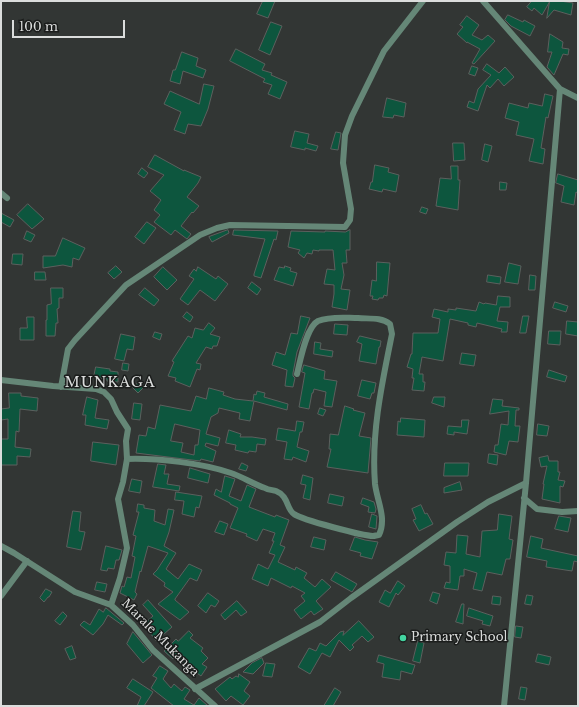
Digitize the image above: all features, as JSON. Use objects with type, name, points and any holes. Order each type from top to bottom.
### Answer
[{"type":"street","points":[[61,387],[68,349],[75,340],[126,285],[200,235],[217,228],[230,225],[345,227],[350,220],[351,209],[343,163],[345,135],[352,116],[384,51],[423,1]]},
{"type":"street","points":[[483,1],[560,89],[578,98]]},
{"type":"street","points":[[504,706],[526,483],[560,89]]},
{"type":"street","points":[[1,193],[6,198]]},
{"type":"street","points":[[126,459],[160,460],[232,473],[266,489],[278,492],[284,496],[291,511],[295,515],[304,519],[358,533],[373,536],[379,535],[383,523],[375,484],[375,447],[380,398],[392,334],[390,324],[381,319],[333,318],[317,322],[311,330],[303,348],[297,374]]},
{"type":"street","points":[[1,380],[61,387],[96,389],[104,392],[111,399],[128,429],[123,482],[118,499],[127,548],[120,578],[111,605]]},
{"type":"street","points":[[195,689],[320,622],[457,522],[488,502],[526,483]]},
{"type":"street","points":[[524,498],[537,509],[562,512],[578,511]]},
{"type":"street","name":"Marale Mukanga","points":[[1,546],[75,592],[111,605],[133,625],[153,650],[215,706]]},
{"type":"street","points":[[1,596],[27,561]]},
{"type":"building","points":[[263,1],[275,1],[268,18],[257,14]]},
{"type":"building","points":[[532,1],[550,1],[542,15],[534,8],[532,11],[527,7]]},
{"type":"building","points":[[550,1],[573,3],[571,15],[554,10],[547,18]]},
{"type":"building","points":[[508,15],[523,22],[524,20],[535,26],[530,36],[511,26],[505,20]]},
{"type":"building","points":[[467,16],[479,25],[472,35],[482,40],[488,35],[495,41],[474,64],[472,63],[480,49],[467,43],[457,34],[463,27],[460,25]]},
{"type":"building","points":[[271,22],[282,26],[270,55],[259,50]]},
{"type":"building","points":[[550,34],[563,42],[562,48],[569,49],[568,55],[563,54],[554,75],[547,67],[552,52],[548,52]]},
{"type":"building","points":[[236,49],[265,64],[262,70],[272,73],[271,75],[287,82],[280,99],[268,94],[272,85],[263,82],[265,79],[230,61]]},
{"type":"building","points":[[182,52],[198,58],[196,66],[206,70],[203,78],[183,71],[180,84],[170,81],[173,70],[175,70]]},
{"type":"building","points":[[487,64],[499,73],[505,67],[514,77],[504,86],[498,79],[490,88],[487,85],[478,111],[467,107],[469,101],[474,103],[478,89],[491,75],[483,70]]},
{"type":"building","points":[[472,66],[478,68],[475,76],[469,74]]},
{"type":"building","points":[[204,84],[214,86],[208,109],[201,126],[188,124],[185,134],[174,130],[181,112],[164,104],[170,91],[199,104]]},
{"type":"building","points":[[545,94],[553,96],[548,118],[546,117],[541,148],[545,149],[543,164],[529,161],[534,139],[516,135],[519,122],[505,118],[509,103],[528,108],[529,103],[542,106]]},
{"type":"building","points":[[387,98],[406,103],[404,117],[394,115],[393,118],[383,117]]},
{"type":"building","points":[[295,131],[309,134],[307,143],[318,146],[316,151],[305,148],[305,150],[291,147]]},
{"type":"building","points":[[336,132],[341,133],[338,150],[331,149]]},
{"type":"building","points":[[453,143],[464,143],[465,160],[454,161]]},
{"type":"building","points":[[485,144],[492,146],[488,162],[482,160]]},
{"type":"building","points":[[155,155],[184,171],[201,177],[187,197],[199,206],[181,226],[191,234],[187,239],[175,230],[171,235],[154,222],[160,215],[154,210],[161,200],[150,191],[164,175],[148,167]]},
{"type":"building","points":[[375,165],[389,168],[388,172],[399,175],[396,192],[383,189],[382,192],[369,189],[372,182]]},
{"type":"building","points":[[451,166],[458,166],[458,180],[460,180],[458,210],[436,206],[440,178],[451,179]]},
{"type":"building","points":[[142,168],[148,173],[144,178],[138,174]]},
{"type":"building","points":[[558,174],[578,180],[578,193],[576,192],[574,205],[561,202],[564,186],[556,183]]},
{"type":"building","points":[[500,182],[507,183],[506,190],[500,190]]},
{"type":"building","points":[[28,204],[44,219],[32,229],[17,215]]},
{"type":"building","points":[[422,207],[428,209],[426,214],[420,212]]},
{"type":"building","points":[[1,213],[14,220],[10,227],[1,222]]},
{"type":"building","points":[[147,222],[156,228],[144,244],[135,237]]},
{"type":"building","points":[[228,230],[229,233],[212,242],[209,237]]},
{"type":"building","points":[[234,230],[278,231],[261,278],[254,276],[254,274],[265,239],[233,235]]},
{"type":"building","points":[[350,230],[350,250],[346,250],[347,263],[342,263],[344,275],[341,289],[350,290],[347,310],[332,307],[334,285],[324,284],[327,269],[335,270],[333,250],[313,250],[312,254],[307,253],[304,258],[298,253],[300,250],[288,247],[291,231],[345,232]]},
{"type":"building","points":[[27,231],[35,235],[31,242],[24,239]]},
{"type":"building","points":[[63,238],[85,248],[79,260],[73,258],[72,267],[63,265],[43,268],[43,256],[55,256]]},
{"type":"building","points":[[13,254],[23,254],[22,265],[12,264]]},
{"type":"building","points":[[377,262],[390,263],[387,296],[384,295],[383,298],[379,298],[378,300],[372,299],[373,296],[370,296],[372,280],[376,281]]},
{"type":"building","points":[[509,263],[521,266],[518,284],[505,282]]},
{"type":"building","points":[[116,266],[122,272],[114,279],[108,273]]},
{"type":"building","points":[[285,266],[291,268],[290,271],[297,273],[293,286],[274,280],[279,267],[284,268]]},
{"type":"building","points":[[163,267],[177,280],[167,290],[154,277]]},
{"type":"building","points":[[198,267],[216,279],[218,276],[228,284],[215,301],[200,290],[188,305],[180,299],[194,279],[189,276],[194,269],[196,271]]},
{"type":"building","points":[[35,272],[45,272],[46,280],[35,280]]},
{"type":"building","points":[[488,275],[501,277],[500,284],[487,282]]},
{"type":"building","points":[[530,275],[536,276],[535,290],[529,290]]},
{"type":"building","points":[[252,282],[261,289],[257,295],[248,288]]},
{"type":"building","points":[[51,288],[63,288],[63,298],[59,298],[59,308],[57,309],[58,323],[56,323],[55,336],[46,336],[47,305],[51,304]]},
{"type":"building","points":[[145,288],[159,300],[154,306],[139,295]]},
{"type":"building","points":[[498,296],[510,297],[510,307],[500,307],[497,321],[508,322],[507,332],[501,332],[502,329],[477,323],[476,327],[468,325],[468,323],[450,319],[443,361],[422,357],[419,374],[423,374],[423,382],[425,382],[424,391],[412,390],[414,378],[412,378],[413,369],[407,367],[412,354],[413,333],[438,333],[440,319],[432,317],[434,309],[448,312],[448,309],[456,310],[456,308],[476,311],[479,302],[496,305]]},
{"type":"building","points":[[555,302],[568,306],[566,312],[553,308]]},
{"type":"building","points":[[187,312],[193,317],[190,322],[183,317]]},
{"type":"building","points":[[301,316],[310,318],[297,352],[293,373],[295,378],[293,387],[285,386],[287,370],[272,365],[276,352],[285,355],[291,333],[297,334]]},
{"type":"building","points":[[523,316],[529,316],[526,333],[520,333]]},
{"type":"building","points":[[27,317],[34,317],[34,340],[20,340],[20,328],[27,328]]},
{"type":"building","points":[[567,321],[578,322],[578,336],[566,334]]},
{"type":"building","points":[[209,323],[215,328],[210,334],[220,337],[217,346],[213,346],[212,349],[206,347],[196,363],[201,364],[200,370],[197,369],[190,387],[175,381],[176,378],[168,376],[174,362],[172,361],[188,336],[192,338],[195,328],[203,330]]},
{"type":"building","points":[[335,324],[348,325],[347,335],[334,334]]},
{"type":"building","points":[[549,331],[561,331],[560,345],[548,344]]},
{"type":"building","points":[[155,332],[162,334],[160,340],[153,337]]},
{"type":"building","points":[[121,334],[135,337],[133,350],[127,349],[124,361],[115,359]]},
{"type":"building","points":[[360,336],[381,341],[376,364],[359,361],[362,344],[357,342]]},
{"type":"building","points":[[315,342],[321,343],[320,349],[333,351],[332,357],[314,354]]},
{"type":"building","points":[[462,353],[476,355],[474,366],[460,364]]},
{"type":"building","points":[[123,363],[129,364],[128,371],[122,370]]},
{"type":"building","points":[[304,365],[325,371],[324,379],[337,381],[332,407],[324,406],[326,392],[314,389],[309,409],[299,407],[305,373],[302,372]]},
{"type":"building","points":[[96,367],[118,372],[118,382],[107,381],[107,379],[94,377]]},
{"type":"building","points":[[549,370],[567,376],[565,382],[547,377]]},
{"type":"building","points":[[362,380],[376,383],[374,393],[372,393],[370,399],[358,396]]},
{"type":"building","points":[[139,382],[144,387],[138,393],[133,388]]},
{"type":"building","points":[[209,388],[224,392],[223,395],[235,399],[253,401],[254,394],[256,395],[257,391],[265,393],[264,397],[288,404],[287,410],[254,401],[250,421],[239,419],[240,413],[219,408],[218,413],[211,417],[206,434],[220,438],[218,446],[206,443],[205,446],[216,451],[213,462],[201,459],[200,461],[136,453],[139,435],[146,436],[148,427],[155,429],[160,405],[191,411],[196,396],[206,399]],"holes":[[[175,424],[200,430],[198,445],[195,445],[194,455],[181,452],[183,443],[171,441]]]},
{"type":"building","points":[[9,393],[21,393],[21,396],[38,398],[37,411],[20,409],[19,432],[16,431],[15,447],[31,449],[30,457],[17,456],[17,465],[1,465],[1,439],[8,439],[8,419],[1,420],[1,409],[9,408]]},
{"type":"building","points":[[87,397],[98,400],[95,418],[109,420],[107,429],[85,425],[86,415],[83,415]]},
{"type":"building","points":[[434,397],[445,397],[444,407],[432,403]]},
{"type":"building","points":[[493,399],[503,400],[502,406],[519,408],[519,410],[516,410],[515,426],[520,426],[518,442],[509,441],[506,455],[494,452],[495,445],[498,445],[501,424],[508,425],[509,411],[490,414]]},
{"type":"building","points":[[134,403],[142,404],[140,420],[132,419]]},
{"type":"building","points":[[345,406],[365,413],[359,436],[371,438],[368,473],[327,467],[331,449],[329,449],[330,434],[338,435]]},
{"type":"building","points":[[320,408],[326,410],[323,416],[318,414]]},
{"type":"building","points":[[401,418],[425,420],[424,437],[397,435],[398,421],[400,422]]},
{"type":"building","points":[[462,420],[469,420],[467,434],[454,432],[454,435],[447,434],[448,426],[461,427]]},
{"type":"building","points":[[297,421],[304,422],[297,447],[309,451],[306,462],[293,457],[292,460],[284,459],[287,442],[276,440],[278,428],[295,431]]},
{"type":"building","points":[[538,424],[549,426],[547,436],[537,435]]},
{"type":"building","points":[[229,430],[241,434],[240,437],[266,439],[265,445],[257,444],[256,452],[249,451],[248,453],[235,450],[236,445],[226,443]]},
{"type":"building","points":[[93,442],[119,445],[116,465],[91,461]]},
{"type":"building","points":[[489,454],[498,455],[497,465],[488,463]]},
{"type":"building","points":[[548,456],[549,461],[558,461],[558,472],[560,472],[558,480],[565,481],[563,487],[560,486],[560,503],[542,499],[543,484],[547,466],[541,467],[539,458]]},
{"type":"building","points":[[242,463],[248,466],[246,471],[239,469]]},
{"type":"building","points":[[445,463],[469,463],[468,476],[444,476]]},
{"type":"building","points":[[158,464],[166,465],[164,474],[169,474],[167,484],[180,486],[179,491],[153,487]]},
{"type":"building","points":[[190,468],[210,474],[208,483],[188,478]]},
{"type":"building","points":[[303,475],[313,478],[310,500],[303,498],[306,485],[301,484]]},
{"type":"building","points":[[225,476],[235,479],[229,496],[241,501],[247,485],[256,489],[249,507],[275,517],[276,515],[289,520],[280,545],[285,547],[278,562],[295,570],[296,567],[307,573],[304,578],[315,587],[322,579],[331,587],[316,601],[323,609],[314,615],[311,611],[301,619],[294,610],[305,601],[301,596],[305,593],[271,578],[268,586],[252,579],[258,564],[268,569],[275,555],[269,553],[274,541],[272,541],[275,533],[263,529],[257,541],[246,536],[247,534],[230,528],[238,508],[214,495],[216,489],[221,492]]},
{"type":"building","points":[[132,479],[142,481],[140,493],[129,491]]},
{"type":"building","points":[[460,482],[462,490],[444,493],[444,488]]},
{"type":"building","points":[[176,492],[202,496],[199,508],[196,507],[194,517],[182,514],[184,501],[175,500]]},
{"type":"building","points":[[330,494],[344,497],[342,506],[328,503]]},
{"type":"building","points":[[363,498],[374,502],[376,509],[375,513],[368,512],[369,507],[361,504]]},
{"type":"building","points":[[138,504],[144,505],[144,508],[155,510],[154,521],[165,525],[168,509],[174,510],[164,546],[176,553],[166,569],[178,579],[189,564],[202,570],[197,581],[190,578],[175,599],[189,612],[180,620],[158,604],[173,592],[164,586],[165,583],[153,574],[168,553],[148,546],[141,572],[140,571],[135,592],[137,594],[134,600],[120,593],[122,586],[124,587],[127,577],[131,578],[135,557],[132,556],[136,536],[133,535],[139,512],[137,512]]},
{"type":"building","points":[[421,505],[425,514],[427,513],[433,524],[419,531],[413,520],[416,519],[412,509]]},
{"type":"building","points":[[73,511],[81,512],[79,531],[85,532],[81,550],[67,547]]},
{"type":"building","points":[[372,514],[377,516],[376,529],[369,527]]},
{"type":"building","points":[[499,514],[512,516],[509,539],[513,540],[510,559],[506,559],[502,575],[487,572],[482,591],[473,589],[477,573],[464,569],[464,576],[460,576],[458,590],[444,588],[446,582],[450,583],[450,566],[444,565],[446,552],[456,553],[457,535],[468,536],[466,554],[480,557],[482,531],[497,530]]},
{"type":"building","points":[[559,516],[571,518],[568,532],[555,529]]},
{"type":"building","points":[[220,521],[228,524],[224,535],[215,532]]},
{"type":"building","points":[[531,536],[543,539],[541,548],[578,556],[578,562],[574,561],[572,571],[546,567],[547,561],[527,557]]},
{"type":"building","points":[[314,537],[326,540],[324,550],[311,547]]},
{"type":"building","points":[[355,537],[378,542],[372,559],[360,556],[361,553],[350,550]]},
{"type":"building","points":[[106,546],[122,550],[119,560],[116,560],[114,569],[108,568],[107,571],[101,570]]},
{"type":"building","points":[[336,572],[357,584],[352,592],[331,580]]},
{"type":"building","points":[[398,581],[405,586],[398,595],[396,593],[389,607],[379,602],[385,590],[390,593]]},
{"type":"building","points":[[97,582],[107,584],[105,592],[95,590]]},
{"type":"building","points":[[46,589],[52,592],[44,602],[40,598]]},
{"type":"building","points":[[433,592],[440,594],[437,604],[430,601]]},
{"type":"building","points":[[208,593],[219,601],[215,607],[211,605],[206,613],[198,606]]},
{"type":"building","points":[[527,595],[533,596],[531,605],[525,604]]},
{"type":"building","points":[[493,596],[501,597],[500,605],[492,604]]},
{"type":"building","points":[[148,600],[172,627],[156,641],[145,623],[153,616],[143,605]]},
{"type":"building","points":[[237,601],[247,612],[241,616],[236,610],[225,620],[221,615]]},
{"type":"building","points":[[462,604],[464,604],[463,624],[456,622]]},
{"type":"building","points":[[106,608],[124,623],[122,625],[108,615],[103,624],[93,635],[80,625],[84,621],[90,625],[99,609],[103,612]]},
{"type":"building","points":[[469,608],[493,616],[490,626],[482,624],[483,621],[467,616]]},
{"type":"building","points":[[63,612],[67,616],[60,625],[55,621]]},
{"type":"building","points":[[359,621],[374,637],[368,642],[362,636],[352,645],[354,647],[350,651],[339,640],[330,657],[322,653],[310,674],[298,667],[309,648],[316,651],[320,643],[326,646],[340,632],[344,631],[343,635]]},
{"type":"building","points":[[516,626],[523,627],[521,638],[515,637]]},
{"type":"building","points":[[189,631],[193,635],[190,638],[203,648],[201,651],[208,658],[202,664],[207,667],[201,676],[175,657],[173,659],[164,651],[176,639],[178,641]]},
{"type":"building","points":[[133,632],[152,655],[143,663],[127,644]]},
{"type":"building","points":[[418,641],[424,643],[420,663],[413,661]]},
{"type":"building","points":[[72,646],[76,658],[70,660],[65,649]]},
{"type":"building","points":[[538,654],[551,657],[549,665],[536,662]]},
{"type":"building","points":[[379,655],[415,665],[412,674],[401,671],[400,680],[382,677],[384,664],[377,662]]},
{"type":"building","points":[[262,658],[264,663],[253,674],[243,672],[252,663]]},
{"type":"building","points":[[266,663],[275,664],[272,677],[263,676]]},
{"type":"building","points":[[160,666],[168,671],[163,679],[171,688],[174,684],[182,691],[185,687],[190,690],[184,699],[194,705],[199,698],[208,706],[174,706],[151,688],[157,678],[153,676]]},
{"type":"building","points":[[239,674],[250,682],[244,691],[250,696],[243,705],[231,696],[226,701],[215,689],[230,677],[232,679],[236,676],[238,677]]},
{"type":"building","points":[[133,679],[153,692],[144,706],[137,706],[141,697],[127,688]]},
{"type":"building","points":[[521,687],[527,688],[525,700],[519,699]]},
{"type":"building","points":[[335,688],[341,692],[333,706],[324,706]]},
{"type":"place","name":"Primary School","points":[[403,638]]},
{"type":"district","name":"MUNKAGA","points":[[110,383]]}]
